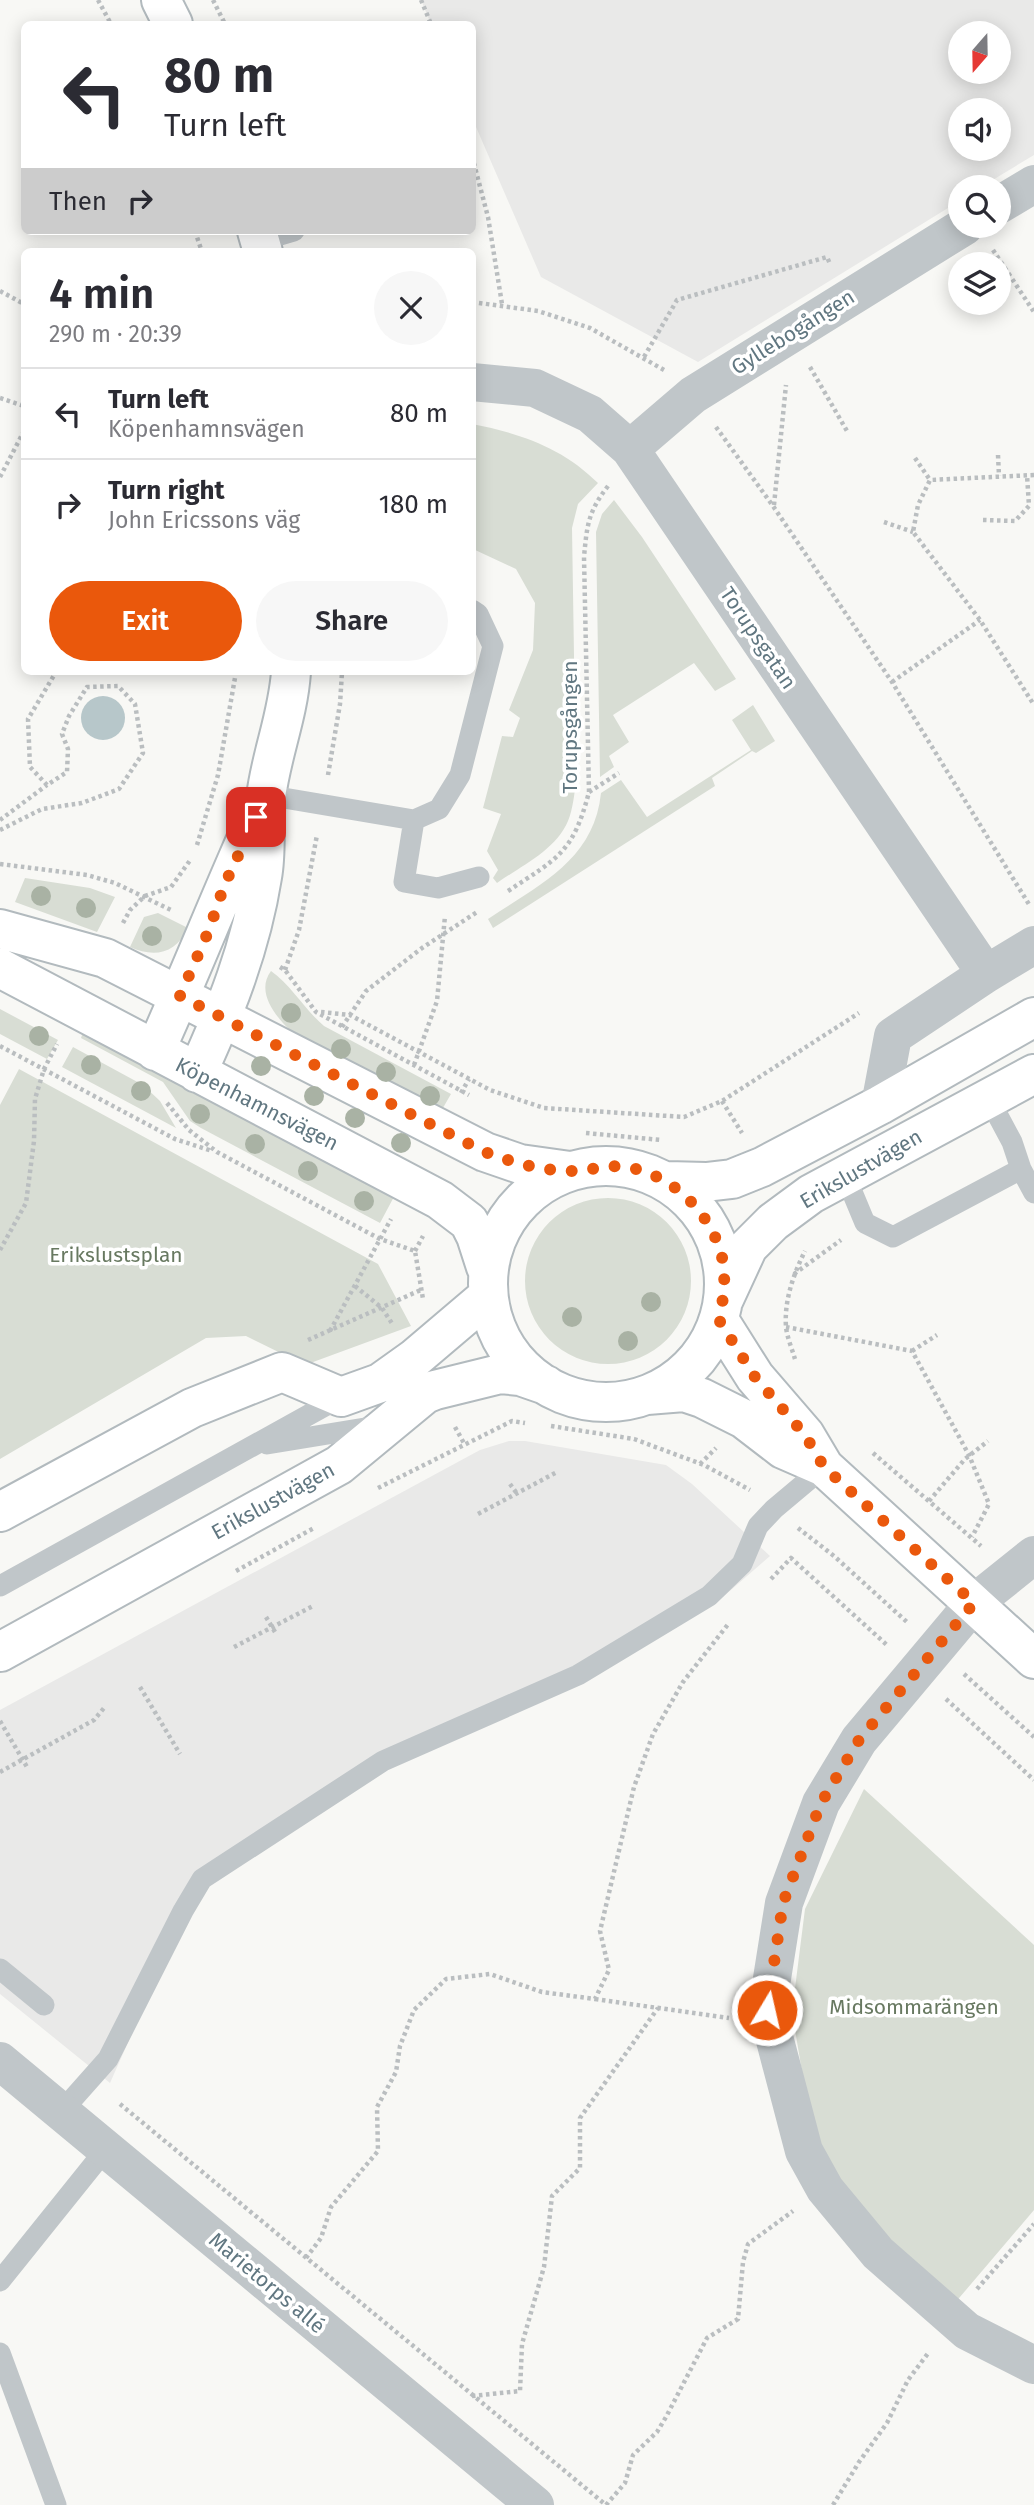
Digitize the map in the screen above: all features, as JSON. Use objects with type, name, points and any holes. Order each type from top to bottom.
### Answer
[{"type":"street","points":[[161,0],[172,21]]},
{"type":"street","points":[[1011,198],[1034,184]]},
{"type":"street","name":"Gyllebogången","points":[[630,449],[693,395],[844,300],[974,238]]},
{"type":"street","name":"Torupsgatan","points":[[476,382],[535,388],[590,415],[630,449],[986,974]]},
{"type":"street","points":[[197,1073],[241,967],[263,875],[266,796],[289,700],[291,675]]},
{"type":"street","points":[[155,1051],[209,930],[224,886],[266,796]]},
{"type":"street","name":"Köpenhamnsvägen","points":[[0,929],[105,958],[485,1152],[520,1164],[569,1171],[598,1166],[626,1167],[667,1181],[686,1196],[710,1226],[723,1262],[721,1310],[702,1352],[678,1378],[646,1395]]},
{"type":"street","points":[[880,1105],[893,1036],[1034,945]]},
{"type":"street","name":"Köpenhamnsvägen","points":[[0,968],[440,1200],[469,1222],[476,1236],[498,1331],[518,1362],[546,1385],[570,1396],[595,1402],[684,1392],[744,1419],[783,1449],[824,1467]]},
{"type":"street","points":[[667,1181],[706,1182],[740,1176],[787,1156],[1034,1017]]},
{"type":"street","name":"Erikslustvägen","points":[[721,1310],[748,1247],[773,1222],[811,1194],[1034,1074]]},
{"type":"street","name":"Köpenhamnsvägen","points":[[487,1282],[494,1243],[506,1219],[534,1190],[569,1171]]},
{"type":"street","points":[[0,1512],[191,1408],[282,1373],[341,1397],[380,1383],[415,1358],[487,1282]]},
{"type":"street","name":"Köpenhamnsvägen","points":[[721,1310],[755,1377],[805,1435],[824,1467],[1034,1659]]},
{"type":"street","name":"Erikslustvägen","points":[[0,1652],[339,1465],[425,1394],[500,1374],[520,1376],[546,1385]]},
{"type":"street","points":[[1022,1565],[974,1603],[859,1740],[821,1803],[783,1903],[767,2010],[804,2151],[825,2189],[878,2253],[967,2331],[1034,2365]]},
{"type":"street","name":"Marietorps allé","points":[[0,2060],[535,2505]]},
{"type":"lane","points":[[266,796],[414,820],[439,809],[460,775],[493,646],[476,613]]},
{"type":"lane","points":[[414,820],[404,882],[438,888],[479,877]]},
{"type":"lane","points":[[989,1098],[1034,1193]]},
{"type":"lane","points":[[845,1175],[864,1223],[893,1237],[1021,1169]]},
{"type":"lane","points":[[0,1586],[341,1397]]},
{"type":"lane","points":[[251,1446],[389,1424]]},
{"type":"lane","points":[[61,2112],[108,2059],[202,1879],[383,1761],[578,1675],[709,1596],[743,1564],[758,1526],[824,1467]]},
{"type":"lane","points":[[0,1969],[44,2005]]},
{"type":"lane","points":[[0,2281],[106,2149]]},
{"type":"lane","points":[[0,2353],[56,2505]]},
{"type":"path","points":[[98,0],[109,21]]},
{"type":"path","points":[[213,0],[224,21]]},
{"type":"path","points":[[421,0],[429,21]]},
{"type":"path","points":[[476,171],[488,217],[502,304]]},
{"type":"path","points":[[979,238],[1034,312]]},
{"type":"path","points":[[644,357],[677,300],[827,257],[844,300]]},
{"type":"path","points":[[0,291],[21,302]]},
{"type":"path","points":[[476,302],[538,311],[590,328],[660,367],[693,395],[773,506],[892,682],[1034,912]]},
{"type":"path","points":[[773,506],[789,362],[779,341]]},
{"type":"path","points":[[0,398],[21,405]]},
{"type":"path","points":[[835,411],[847,431]]},
{"type":"path","points":[[0,477],[21,437]]},
{"type":"path","name":"Torupsgången","points":[[503,895],[549,864],[566,848],[582,819],[589,792],[584,557],[586,527],[594,504],[615,477],[630,449]]},
{"type":"path","points":[[998,455],[999,476]]},
{"type":"path","points":[[915,458],[930,480]]},
{"type":"path","points":[[982,520],[1015,521],[1029,506],[1027,475]]},
{"type":"path","points":[[930,480],[1034,475]]},
{"type":"path","points":[[913,532],[918,505],[930,480]]},
{"type":"path","points":[[884,522],[913,532],[980,620],[1034,705]]},
{"type":"path","points":[[892,682],[980,620]]},
{"type":"path","points":[[47,785],[30,767],[28,719],[53,675]]},
{"type":"path","points":[[0,864],[87,874],[145,896],[171,887],[190,862],[203,828],[218,775],[235,675]]},
{"type":"path","points":[[0,820],[67,772],[68,748],[62,734],[69,716],[87,687],[118,686],[135,704],[143,753],[119,789],[82,803],[42,809],[0,830]]},
{"type":"path","points":[[589,792],[619,773]]},
{"type":"path","points":[[414,1065],[437,1001],[446,907],[438,888]]},
{"type":"path","points":[[342,1027],[366,991],[480,910]]},
{"type":"path","points":[[285,970],[316,1012],[473,1098]]},
{"type":"path","points":[[316,1012],[350,1015],[490,1090],[544,1108],[684,1117],[722,1101],[863,1011]]},
{"type":"path","points":[[0,1250],[26,1203],[34,1142],[35,1100],[44,1069],[62,1034]]},
{"type":"path","points":[[0,1046],[175,1139],[217,1152],[380,1239],[415,1251],[423,1301]]},
{"type":"path","points":[[722,1101],[746,1141]]},
{"type":"path","points":[[580,1133],[664,1141]]},
{"type":"path","points":[[330,1332],[380,1239]]},
{"type":"path","points":[[793,1274],[786,1327],[797,1366]]},
{"type":"path","points":[[355,1286],[382,1308],[400,1334]]},
{"type":"path","points":[[786,1327],[912,1351],[937,1335]]},
{"type":"path","points":[[912,1351],[970,1455],[989,1504],[972,1537]]},
{"type":"path","points":[[374,1490],[512,1421],[526,1423]]},
{"type":"path","points":[[539,1424],[634,1439]]},
{"type":"path","points":[[929,1501],[970,1455],[988,1441]]},
{"type":"path","points":[[866,1447],[972,1537],[1022,1565]]},
{"type":"path","points":[[478,1514],[557,1472]]},
{"type":"path","points":[[510,1484],[517,1495]]},
{"type":"path","points":[[764,1587],[791,1558],[1034,1737]]},
{"type":"path","points":[[234,1647],[274,1630],[313,1606]]},
{"type":"path","points":[[594,1999],[609,1969],[600,1931],[634,1787],[649,1744],[683,1682],[736,1616]]},
{"type":"path","points":[[266,1617],[274,1630]]},
{"type":"path","points":[[926,1660],[1034,1780]]},
{"type":"path","points":[[140,1687],[180,1754]]},
{"type":"path","points":[[0,1772],[93,1720],[104,1708]]},
{"type":"path","points":[[0,1721],[27,1767]]},
{"type":"path","points":[[306,2258],[321,2238],[331,2207],[378,2151],[377,2108],[397,2072],[400,2046],[414,2010],[446,1979],[490,1974],[542,1992],[771,2024]]},
{"type":"path","points":[[472,2396],[520,2391],[522,2344],[544,2267],[552,2196],[580,2168],[580,2118],[658,2008]]},
{"type":"path","points":[[89,2080],[606,2505],[625,2483],[633,2455],[657,2432],[707,2338],[738,2319],[743,2262],[748,2244],[825,2189]]},
{"type":"path","points":[[1002,2259],[1034,2224]]},
{"type":"path","points":[[833,2505],[887,2423],[908,2381],[953,2318]]},
{"type":"shaded area","points":[[421,0],[1034,0],[1034,155],[1001,175],[948,175],[948,208],[698,362],[541,277],[476,127],[476,21],[430,21]]},
{"type":"shaded area","points":[[103,696],[119,702],[125,718],[119,734],[103,740],[87,734],[81,718],[87,702]]},
{"type":"shaded area","points":[[509,1441],[525,1441],[666,1465],[692,1484],[770,1556],[716,1603],[353,1785],[206,1881],[173,1941],[110,2083],[0,1994],[0,1710],[480,1450]]},
{"type":"green space","points":[[476,425],[524,437],[555,451],[598,483],[578,504],[572,528],[576,783],[571,812],[562,831],[547,849],[497,883],[493,878],[498,870],[487,851],[501,814],[483,808],[502,736],[513,737],[520,718],[509,710],[533,650],[535,603],[516,569],[476,550]]},
{"type":"green space","points":[[614,500],[642,537],[736,679],[715,691],[694,663],[613,715],[629,742],[609,756],[614,767],[600,777],[596,532],[602,514]]},
{"type":"green space","points":[[753,705],[775,741],[756,753],[752,751],[712,778],[715,786],[493,928],[488,919],[544,882],[575,854],[596,817],[601,793],[621,780],[647,817],[751,750],[732,720]]},
{"type":"green space","points":[[25,878],[90,888],[115,897],[97,932],[15,902]]},
{"type":"green space","points":[[158,913],[188,928],[183,937],[171,948],[156,953],[130,947],[144,917]]},
{"type":"green space","points":[[271,971],[324,1026],[451,1094],[440,1113],[299,1038],[278,1017],[267,999],[266,980]]},
{"type":"green space","points":[[0,1009],[58,1040],[47,1059],[0,1034]]},
{"type":"green space","points":[[84,1029],[396,1193],[380,1223],[190,1121],[163,1082],[81,1038]]},
{"type":"green space","points":[[73,1047],[143,1085],[160,1101],[176,1128],[62,1067]]},
{"type":"green space","name":"Erikslustsplan","points":[[19,1069],[378,1264],[411,1326],[305,1365],[246,1336],[206,1338],[0,1459],[0,1105]]},
{"type":"green space","points":[[608,1198],[640,1204],[667,1222],[685,1249],[691,1281],[685,1313],[667,1340],[640,1358],[608,1364],[576,1358],[549,1340],[531,1313],[525,1281],[531,1249],[549,1222],[576,1204]]},
{"type":"green space","name":"Midsommarängen","points":[[864,1789],[1034,1945],[1034,2210],[954,2304],[883,2241],[814,2143],[792,2012],[805,1909]]},
{"type":"route","points":[[256,817],[224,886],[209,930],[180,996],[485,1152],[520,1164],[569,1171],[598,1166],[626,1167],[667,1181],[686,1196],[710,1226],[723,1262],[723,1301],[719,1320],[755,1377],[805,1435],[824,1467],[974,1603],[859,1740],[821,1803],[783,1903],[767,2010]]}]
